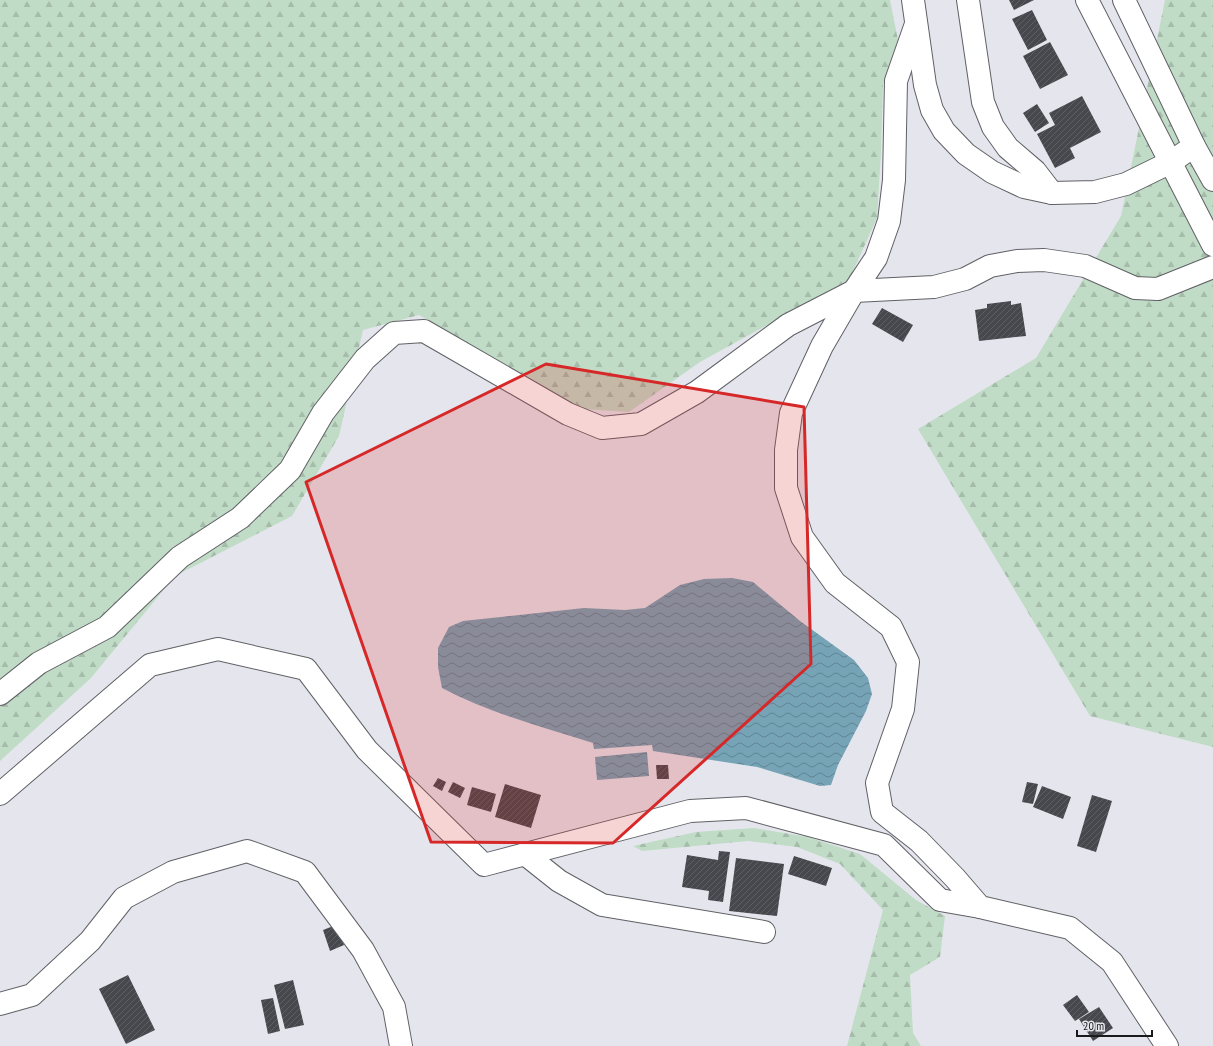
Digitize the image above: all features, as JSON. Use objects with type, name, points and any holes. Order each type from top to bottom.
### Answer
[{"type":"street","points":[[913,0],[924,84],[932,110],[944,131],[966,154],[992,172],[1024,187],[1052,193],[1095,192],[1126,184],[1170,162],[1194,146]]},
{"type":"street","points":[[968,0],[983,102],[993,127],[1008,148],[1035,171],[1052,193]]},
{"type":"street","points":[[1087,0],[1213,245]]},
{"type":"street","points":[[1129,3],[1194,146],[1213,180]]},
{"type":"street","points":[[916,24],[896,81],[894,180],[889,221],[876,258],[854,291],[822,346],[791,413],[786,450],[786,488],[802,537],[835,583],[891,627],[908,662],[903,709],[877,783],[882,812],[919,841],[980,907]]},
{"type":"street","points":[[0,694],[39,663],[107,627],[180,557],[240,518],[290,470],[323,412],[365,359],[394,333],[424,331],[568,414],[602,428],[641,424],[697,392],[788,325],[854,291],[934,287],[965,279],[990,266],[1017,261],[1044,260],[1085,266],[1135,288],[1158,289],[1213,267]]},
{"type":"street","points":[[0,794],[150,664],[218,650],[306,669],[367,750],[484,865],[690,811],[746,808],[884,845],[940,900],[980,907],[1070,928],[1112,962],[1167,1046]]},
{"type":"street","points":[[0,1004],[32,995],[90,941],[124,898],[173,872],[247,851],[305,872],[364,950],[394,1007],[401,1046]]},
{"type":"street","points":[[524,854],[559,881],[602,905],[764,932]]},
{"type":"highlighted area","points":[[546,364],[804,407],[811,664],[613,843],[431,842],[306,482]]},
{"type":"green space","points":[[0,0],[890,0],[898,40],[883,84],[877,218],[849,280],[700,362],[629,412],[583,409],[419,315],[363,330],[339,436],[292,516],[175,576],[91,678],[0,761]]},
{"type":"green space","points":[[1165,0],[1213,0],[1213,747],[1090,716],[918,429],[1036,358],[1121,216]]},
{"type":"green space","points":[[754,828],[808,837],[860,854],[916,900],[945,916],[940,957],[910,975],[913,1033],[921,1046],[847,1046],[883,910],[840,864],[797,847],[748,841],[642,851],[633,846],[696,832]]},
{"type":"water","points":[[732,578],[753,582],[800,621],[854,660],[868,678],[872,694],[866,711],[838,765],[831,785],[820,786],[757,767],[653,751],[652,745],[594,749],[593,743],[497,712],[442,688],[438,667],[438,648],[449,627],[463,621],[584,608],[625,610],[645,608],[680,585],[704,579]]},
{"type":"water","points":[[647,752],[649,776],[597,780],[595,757]]},
{"type":"building","points":[[1009,0],[1034,0],[1014,10]]},
{"type":"building","points":[[1032,10],[1047,40],[1028,50],[1012,19]]},
{"type":"building","points":[[1050,42],[1068,75],[1040,89],[1023,56]]},
{"type":"building","points":[[1082,96],[1101,132],[1070,148],[1075,158],[1055,168],[1037,134],[1055,125],[1049,113]]},
{"type":"building","points":[[1037,104],[1049,123],[1035,132],[1023,113]]},
{"type":"building","points":[[1011,301],[1011,305],[1021,303],[1026,336],[979,341],[975,310],[987,308],[987,304]]},
{"type":"building","points":[[882,308],[913,325],[903,342],[872,324]]},
{"type":"building","points":[[656,765],[668,765],[669,779],[657,779]]},
{"type":"building","points":[[438,778],[446,782],[442,791],[433,786]]},
{"type":"building","points":[[453,782],[465,788],[460,798],[448,792]]},
{"type":"building","points":[[1027,782],[1038,784],[1033,804],[1022,802]]},
{"type":"building","points":[[505,784],[541,795],[531,828],[495,817]]},
{"type":"building","points":[[1042,786],[1071,797],[1063,819],[1033,807]]},
{"type":"building","points":[[472,787],[496,794],[491,812],[467,805]]},
{"type":"building","points":[[1092,795],[1112,801],[1096,852],[1077,846]]},
{"type":"building","points":[[719,851],[730,852],[723,902],[708,900],[709,891],[682,887],[687,855],[718,860]]},
{"type":"building","points":[[794,856],[832,868],[826,886],[788,874]]},
{"type":"building","points":[[736,858],[784,864],[777,916],[729,911]]},
{"type":"building","points":[[336,925],[344,945],[330,951],[323,930]]},
{"type":"building","points":[[128,975],[155,1030],[126,1044],[99,989]]},
{"type":"building","points":[[293,980],[304,1025],[285,1029],[274,985]]},
{"type":"building","points":[[1077,995],[1089,1012],[1075,1021],[1063,1005]]},
{"type":"building","points":[[273,998],[280,1031],[268,1034],[261,1000]]},
{"type":"building","points":[[1099,1007],[1113,1028],[1093,1041],[1079,1019]]}]
